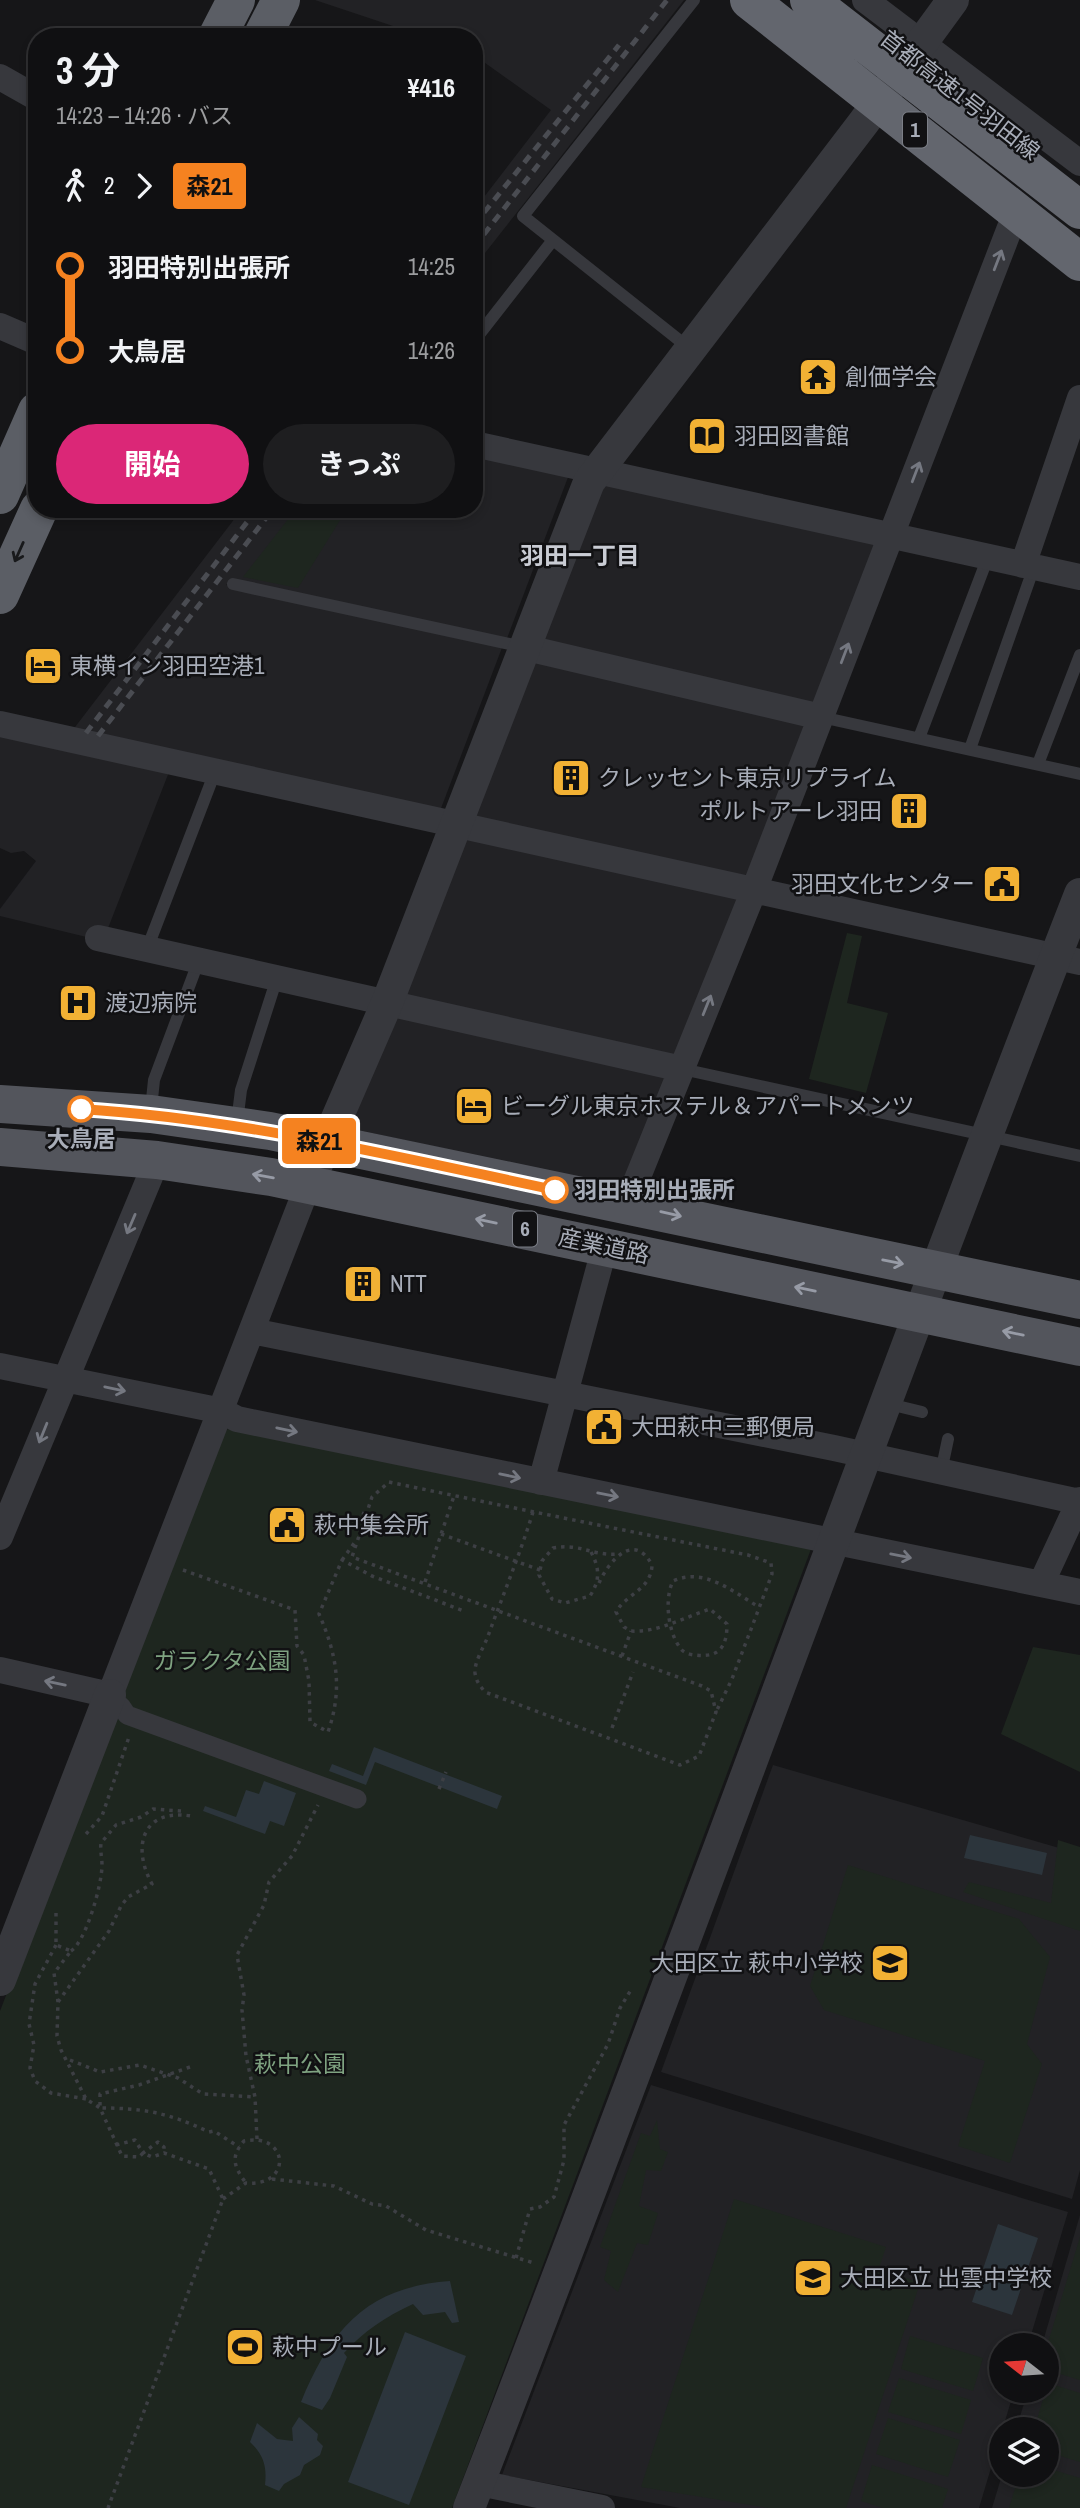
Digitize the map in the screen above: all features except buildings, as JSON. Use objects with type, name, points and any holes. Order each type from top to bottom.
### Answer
[{"type":"highway","points":[[222,28],[236,0]]},
{"type":"highway","points":[[267,28],[281,0]]},
{"type":"highway","name":"1","points":[[749,0],[1080,262]]},
{"type":"highway","points":[[778,0],[999,172],[1080,245]]},
{"type":"highway","points":[[809,0],[1080,209]]},
{"type":"highway","name":"首都高速1号羽田線","points":[[839,0],[1026,145],[1080,191]]},
{"type":"highway","points":[[0,495],[28,431]]},
{"type":"highway","points":[[0,595],[34,518]]},
{"type":"main road","name":"産業道路","points":[[0,1104],[151,1114],[236,1125],[1080,1300]]},
{"type":"main road","name":"産業道路","points":[[0,1147],[157,1160],[309,1185],[1080,1347]]},
{"type":"street","points":[[729,0],[1080,278]]},
{"type":"street","points":[[865,0],[1080,163]]},
{"type":"street","points":[[3,1963],[119,1705],[252,1331],[309,1185],[387,1003],[407,966],[454,826],[596,470],[870,114],[953,0]]},
{"type":"street","points":[[0,77],[28,93]]},
{"type":"street","points":[[627,1204],[754,890],[1012,225]]},
{"type":"street","points":[[0,326],[28,338]]},
{"type":"street","points":[[1028,566],[1080,398]]},
{"type":"street","points":[[483,446],[1080,578]]},
{"type":"street","points":[[527,648],[821,717]]},
{"type":"street","points":[[0,724],[1068,960]]},
{"type":"street","points":[[602,2508],[474,2496],[935,1270],[988,1136],[1068,960],[1080,894]]},
{"type":"street","points":[[98,938],[682,1069]]},
{"type":"street","points":[[0,1537],[157,1160]]},
{"type":"street","points":[[541,1482],[605,1246]]},
{"type":"street","points":[[252,1331],[1080,1501],[1041,1584]]},
{"type":"street","points":[[0,1366],[222,1411],[237,1419],[800,1532],[834,1543],[1080,1592]]},
{"type":"street","points":[[0,1671],[119,1705],[357,1799]]},
{"type":"lane","points":[[689,348],[523,216],[694,0]]},
{"type":"lane","points":[[483,329],[552,240]]},
{"type":"lane","points":[[919,738],[988,557]]},
{"type":"lane","points":[[970,749],[1028,566]]},
{"type":"lane","points":[[233,584],[527,648]]},
{"type":"lane","points":[[1038,764],[1080,655]]},
{"type":"lane","points":[[821,717],[1080,774]]},
{"type":"lane","points":[[146,949],[215,772]]},
{"type":"lane","points":[[151,1114],[154,1080],[199,960]]},
{"type":"lane","points":[[236,1125],[241,1090],[277,978]]},
{"type":"lane","points":[[682,1069],[1080,1156]]},
{"type":"lane","points":[[885,1403],[922,1412]]},
{"type":"lane","points":[[941,1472],[948,1439]]},
{"type":"path","points":[[533,1511],[516,1560],[498,1608],[475,1668],[478,1685],[485,1692],[680,1765],[699,1756],[772,1574],[771,1563],[760,1558],[533,1511],[388,1482],[372,1497],[352,1557],[498,1608],[711,1691],[716,1712]]},
{"type":"path","points":[[425,1582],[454,1496]]},
{"type":"path","points":[[174,1566],[295,1610],[297,1646],[304,1655],[309,1681],[310,1722],[328,1732],[338,1703],[331,1642],[319,1614],[342,1560],[354,1542],[364,1512]]},
{"type":"path","points":[[441,1534],[540,1570]]},
{"type":"path","points":[[621,1553],[607,1564],[590,1596],[577,1602],[559,1602],[544,1588],[540,1570],[542,1561],[553,1548],[574,1544],[591,1552],[621,1553],[634,1550],[642,1553],[652,1565],[648,1582],[620,1604],[616,1612],[624,1627],[631,1632],[642,1632],[670,1622],[710,1609],[727,1624],[726,1642],[719,1652],[706,1656],[691,1655],[682,1650],[670,1622],[669,1589],[673,1581],[684,1576],[700,1575],[759,1607]]},
{"type":"path","points":[[591,1552],[597,1563],[599,1583]]},
{"type":"path","points":[[342,1560],[372,1576],[464,1611]]},
{"type":"path","points":[[180,1583],[185,1570]]},
{"type":"path","points":[[622,1656],[631,1632]]},
{"type":"path","points":[[612,1728],[633,1672]]},
{"type":"path","points":[[83,1839],[102,1816],[132,1729],[119,1705]]},
{"type":"path","points":[[439,1789],[446,1772]]},
{"type":"path","points":[[257,2138],[255,2097],[246,2056],[242,2010],[244,1995],[237,1955],[264,1905],[269,1882],[292,1856],[327,1788]]},
{"type":"path","points":[[86,2099],[57,2036],[58,2002],[54,1973],[78,1946],[92,1918],[102,1866],[101,1843],[116,1825],[141,1817],[153,1809],[181,1811]]},
{"type":"path","points":[[58,2002],[109,1931],[128,1897],[152,1884],[145,1872],[142,1851],[145,1834],[157,1818],[171,1812],[191,1816]]},
{"type":"path","points":[[56,1910],[56,1945],[35,1984],[29,2024],[34,2045],[30,2068],[35,2081],[51,2092],[86,2099],[100,2108],[128,2108],[173,2115],[209,2132],[214,2131],[239,2147]]},
{"type":"path","points":[[56,1945],[71,1951]]},
{"type":"path","points":[[516,2258],[530,2209],[540,2207],[554,2197],[564,2160],[564,2125],[608,2044],[621,2008],[632,1988]]},
{"type":"path","points":[[68,2060],[100,2072],[140,2065],[168,2075],[203,2094],[255,2097]]},
{"type":"path","points":[[164,2153],[164,2147],[158,2142],[139,2157],[122,2156],[100,2108],[100,2094],[190,2067]]},
{"type":"path","points":[[246,2183],[235,2169],[235,2152],[244,2141],[257,2138],[269,2142],[278,2152],[279,2166],[272,2179]]},
{"type":"path","points":[[116,2146],[135,2140],[143,2153],[152,2157],[164,2153],[209,2169],[223,2199]]},
{"type":"path","points":[[108,2508],[223,2199],[246,2183],[262,2184],[272,2179],[334,2186],[372,2204],[386,2206],[426,2230],[543,2266]]},
{"type":"shaded area","points":[[315,0],[684,0],[483,256],[483,198],[551,110],[483,61],[483,28],[399,28]]},
{"type":"shaded area","points":[[483,453],[570,472],[506,641],[231,580],[226,585],[503,645],[440,811],[72,731],[235,518],[483,518]]},
{"type":"shaded area","points":[[601,478],[879,538],[819,710],[538,644]]},
{"type":"shaded area","points":[[533,655],[807,726],[747,874],[739,879],[477,824],[471,812]]},
{"type":"shaded area","points":[[0,732],[169,772],[103,941],[0,916],[0,909],[36,861],[24,851],[11,853],[0,848]]},
{"type":"shaded area","points":[[473,834],[741,894],[679,1063],[396,1001],[457,844]]},
{"type":"shaded area","points":[[394,1009],[673,1068],[629,1189],[358,1130],[351,1118]]},
{"type":"shaded area","points":[[374,1747],[502,1796],[497,1809],[375,1762],[366,1785],[329,1771],[332,1764],[363,1776]]},
{"type":"shaded area","name":"大田区立 萩中小学校","points":[[773,1765],[1080,1854],[1080,2170],[1072,2199],[661,2072]]},
{"type":"shaded area","points":[[264,1781],[296,1793],[284,1826],[270,1821],[265,1834],[203,1811],[205,1806],[236,1817],[246,1790],[259,1794]]},
{"type":"shaded area","points":[[970,1835],[1047,1853],[1042,1875],[964,1858]]},
{"type":"shaded area","name":"大田区立 出雲中学校","points":[[651,2085],[1068,2212],[1032,2333],[989,2333],[989,2403],[1010,2403],[1006,2417],[989,2417],[989,2475],[979,2508],[680,2508],[502,2475]]},
{"type":"shaded area","points":[[1080,2215],[1080,2508],[992,2508],[998,2487],[1059,2487],[1059,2417],[1020,2417],[1024,2403],[1059,2403],[1059,2333],[1046,2333]]},
{"type":"shaded area","points":[[998,2224],[1038,2238],[1012,2315],[972,2302]]},
{"type":"shaded area","points":[[450,2281],[459,2322],[452,2323],[445,2312],[423,2315],[413,2304],[403,2309],[367,2331],[344,2353],[347,2357],[330,2398],[322,2410],[301,2402],[325,2353],[339,2333],[356,2316],[396,2292]]},
{"type":"shaded area","points":[[405,2332],[466,2356],[409,2505],[348,2482]]},
{"type":"shaded area","points":[[299,2417],[318,2434],[317,2440],[323,2446],[320,2455],[304,2465],[300,2475],[284,2484],[279,2491],[265,2485],[264,2462],[250,2442],[257,2423],[277,2439],[293,2441],[292,2428]]},
{"type":"green space","points":[[289,518],[341,518],[298,588],[243,577]]},
{"type":"green space","points":[[847,933],[862,936],[847,1003],[888,1013],[866,1093],[809,1079]]},
{"type":"green space","name":"萩中公園","points":[[233,1425],[811,1549],[452,2508],[0,2508],[0,2011],[225,1431]]},
{"type":"green space","points":[[1033,1647],[1080,1655],[1080,1772],[1001,1734]]},
{"type":"green space","points":[[1058,1840],[1080,1847],[1080,1931],[963,1892],[969,1882],[1051,1903]]},
{"type":"green space","points":[[848,1865],[1019,1919],[1050,1957],[1027,2044],[1042,2064],[1010,2163],[958,2146],[985,2061],[824,2010],[810,1986]]},
{"type":"green space","points":[[657,2120],[660,2149],[668,2152],[661,2171],[646,2170],[639,2206],[658,2213],[648,2245],[637,2243],[618,2292],[604,2280],[611,2251],[600,2247],[641,2133],[650,2136]]},
{"type":"green space","points":[[734,2199],[886,2247],[879,2268],[920,2283],[846,2508],[768,2508],[641,2487]]},
{"type":"green space","points":[[1080,2237],[1080,2380],[1059,2374],[1059,2333],[1051,2333]]},
{"type":"green space","points":[[910,2336],[983,2358],[973,2391],[901,2369]]},
{"type":"green space","points":[[899,2378],[971,2400],[961,2434],[888,2412]]},
{"type":"green space","points":[[1059,2386],[1080,2393],[1080,2462],[1059,2456],[1059,2417],[1038,2417],[1042,2403],[1059,2403]]},
{"type":"green space","points":[[888,2418],[960,2440],[948,2477],[876,2454]]},
{"type":"green space","points":[[872,2465],[948,2489],[942,2508],[883,2508],[861,2501]]},
{"type":"green space","points":[[1059,2472],[1080,2478],[1080,2508],[1009,2508],[1015,2487],[1059,2487]]},
{"type":"railway","points":[[483,235],[667,0]]},
{"type":"railway","points":[[483,214],[619,45]]},
{"type":"railway","points":[[86,733],[250,518]]},
{"type":"railway","points":[[98,736],[266,518]]},
{"type":"bus line","name":"森21","points":[[81,1109],[151,1114],[236,1125],[555,1190]]},
{"type":"place","name":"創価学会","points":[[818,377]]},
{"type":"place","name":"羽田図書館","points":[[707,436]]},
{"type":"place","name":"東横イン羽田空港1","points":[[43,666]]},
{"type":"place","name":"クレッセント東京リプライム","points":[[571,778]]},
{"type":"place","name":"ポルトアーレ羽田","points":[[909,811]]},
{"type":"place","name":"羽田文化センター","points":[[1002,884]]},
{"type":"place","name":"渡辺病院","points":[[78,1003]]},
{"type":"place","name":"ビーグル東京ホステル＆アパートメンツ","points":[[474,1106]]},
{"type":"place","name":"大鳥居","points":[[81,1109]]},
{"type":"place","name":"羽田特別出張所","points":[[555,1190]]},
{"type":"place","name":"NTT","points":[[363,1284]]},
{"type":"place","name":"大田萩中三郵便局","points":[[604,1427]]},
{"type":"place","name":"萩中集会所","points":[[287,1525]]},
{"type":"place","name":"大田区立 萩中小学校","points":[[890,1963]]},
{"type":"place","name":"大田区立 出雲中学校","points":[[813,2278]]},
{"type":"place","name":"萩中プール","points":[[245,2347]]},
{"type":"district","name":"羽田一丁目","points":[[580,556]]},
{"type":"park label","name":"ガラクタ公園","points":[[222,1661]]}]
